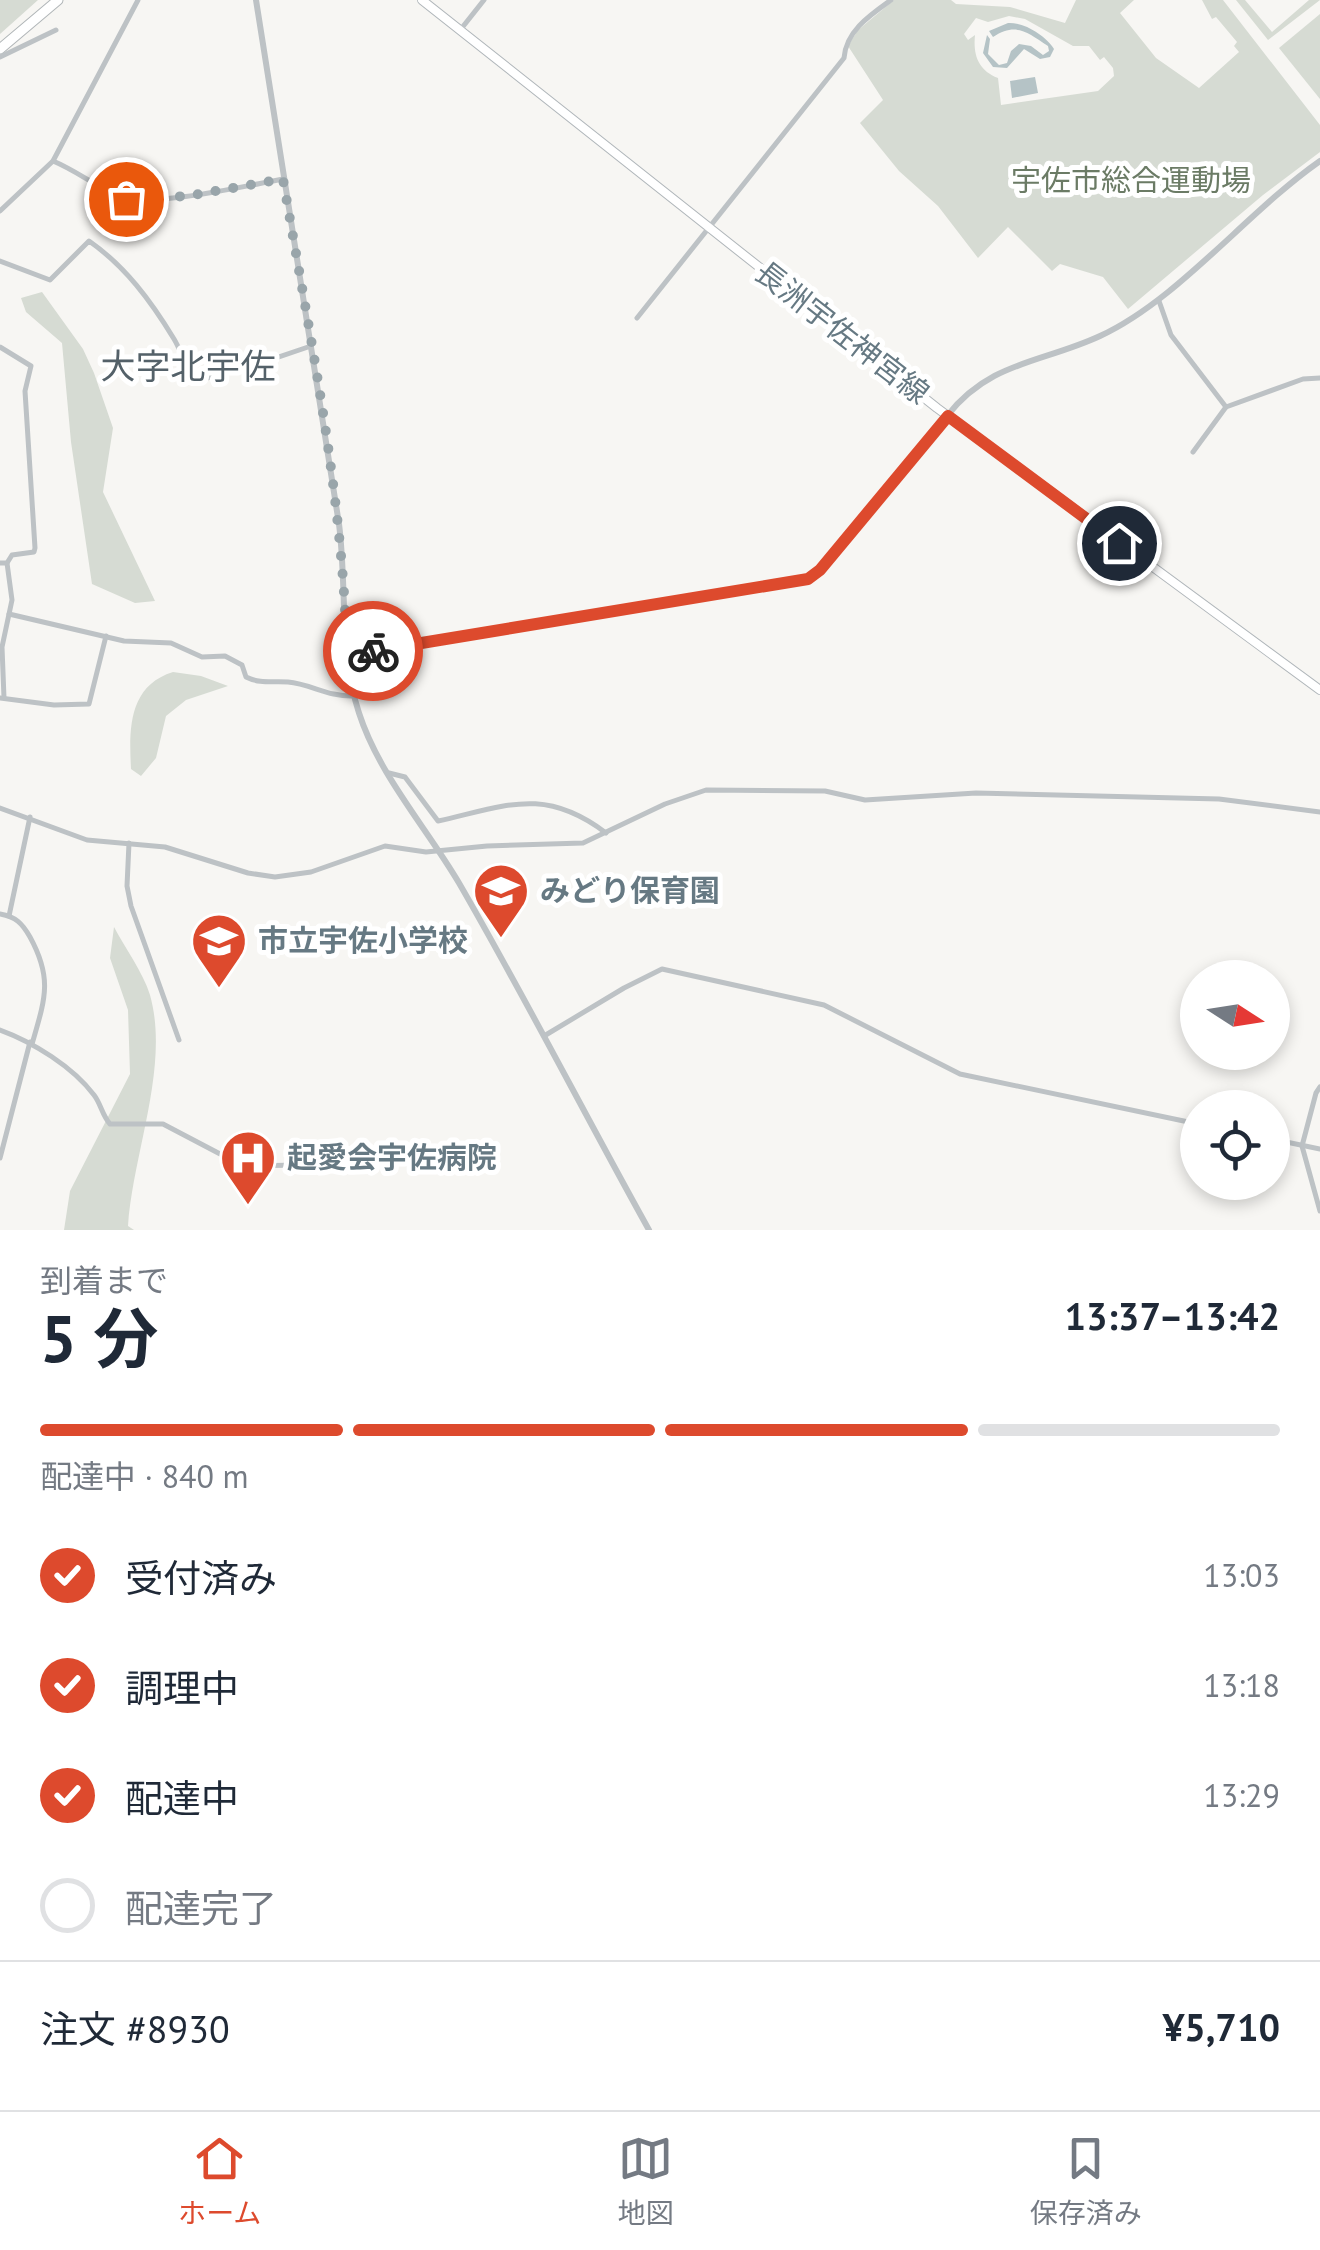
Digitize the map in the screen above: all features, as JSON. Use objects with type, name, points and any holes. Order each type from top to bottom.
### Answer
[{"type":"highway","points":[[0,49],[58,0]]},
{"type":"main road","name":"長洲宇佐神宮線","points":[[422,0],[948,416],[1320,690]]},
{"type":"street","points":[[0,210],[53,160],[138,0]]},
{"type":"street","points":[[256,0],[342,551],[347,656],[354,696],[368,736],[440,852],[649,1230]]},
{"type":"street","points":[[460,31],[484,0]]},
{"type":"street","points":[[636,318],[844,58],[846,43],[867,18],[891,0]]},
{"type":"street","points":[[0,57],[56,30]]},
{"type":"street","points":[[53,160],[131,200],[188,196],[283,179]]},
{"type":"street","points":[[347,656],[808,579],[820,570],[965,395],[993,374],[1102,335],[1158,298],[1320,160]]},
{"type":"street","points":[[0,261],[50,280],[89,240],[114,260],[140,290],[199,380],[311,346]]},
{"type":"street","points":[[1158,298],[1168,330],[1226,407]]},
{"type":"street","points":[[0,347],[32,370],[25,392],[35,548],[34,552],[12,555],[4,563],[12,600],[2,647],[2,698],[54,705],[89,704],[106,636]]},
{"type":"street","points":[[1194,452],[1226,407],[1303,379],[1320,378]]},
{"type":"street","points":[[8,614],[124,641],[171,644],[202,657],[232,658],[252,680],[292,682],[329,695],[354,696]]},
{"type":"street","points":[[389,773],[405,777],[438,821],[502,806],[544,802],[568,810],[606,833]]},
{"type":"street","points":[[0,808],[87,840],[165,847],[275,878],[324,868],[385,846],[440,852],[487,846],[577,844],[676,799],[706,790],[826,791],[865,800],[976,793],[1219,799],[1320,812]]},
{"type":"street","points":[[9,916],[30,817]]},
{"type":"street","points":[[129,844],[127,886],[131,906],[179,1040]]},
{"type":"street","points":[[0,914],[25,928],[44,963],[44,992],[0,1158]]},
{"type":"street","points":[[542,1037],[662,969],[824,1005],[960,1074],[1180,1120]]},
{"type":"street","points":[[0,1030],[31,1044],[94,1095],[110,1124],[164,1124],[243,1166],[304,1164]]},
{"type":"street","points":[[1320,1087],[1302,1146],[1320,1212]]},
{"type":"street","points":[[1290,1143],[1320,1149]]},
{"type":"green space","points":[[0,0],[38,0],[0,34]]},
{"type":"green space","name":"宇佐市総合運動場","points":[[894,0],[951,0],[956,4],[1010,7],[1065,23],[1076,0],[1134,0],[1120,13],[1156,58],[1199,88],[1239,52],[1234,46],[1237,42],[1216,17],[1212,19],[1202,0],[1223,0],[1320,125],[1320,152],[1128,309],[1103,277],[1060,264],[1052,271],[1008,227],[978,258],[938,206],[899,171],[860,123],[883,100],[848,46],[858,30]],"holes":[[[1009,16],[1025,19],[1073,46],[1089,46],[1100,60],[1104,57],[1114,76],[1098,91],[1001,105],[998,78],[978,61],[975,35],[968,40],[964,34],[976,18],[988,22]]]},
{"type":"green space","points":[[1236,0],[1245,0],[1272,32],[1309,0],[1320,0],[1268,40]]},
{"type":"green space","points":[[1320,14],[1320,99],[1279,48]]},
{"type":"green space","points":[[42,292],[83,349],[94,373],[113,428],[103,492],[155,601],[135,603],[92,584],[71,442],[62,343],[26,312],[21,298]]},
{"type":"green space","points":[[173,672],[201,676],[228,686],[186,700],[166,716],[156,758],[141,776],[131,769],[134,711],[147,688]]},
{"type":"green space","points":[[114,927],[147,986],[155,1022],[153,1080],[128,1226],[134,1230],[64,1230],[70,1191],[130,1074],[128,1010],[110,958]]},
{"type":"shaded area","points":[[1008,23],[1040,35],[1054,49],[1050,57],[1040,59],[1024,49],[1007,68],[993,67],[983,53],[987,35],[988,54],[999,65],[1007,63],[1011,51],[1019,44],[1031,46],[1043,55],[1049,51],[1048,46],[1021,31],[1008,30],[993,37],[989,31]]},
{"type":"shaded area","points":[[1035,77],[1038,93],[1012,98],[1010,81]]},
{"type":"way so far","points":[[126,199],[188,196],[283,179],[339,524],[346,589],[347,656],[373,651]]},
{"type":"place","name":"みどり保育園","points":[[501,940]]},
{"type":"place","name":"市立宇佐小学校","points":[[219,990]]},
{"type":"place","name":"起愛会宇佐病院","points":[[248,1207]]},
{"type":"district","name":"大字北宇佐","points":[[188,367]]},
{"type":"route","points":[[373,651],[808,579],[820,570],[948,416],[1119,543]]}]
